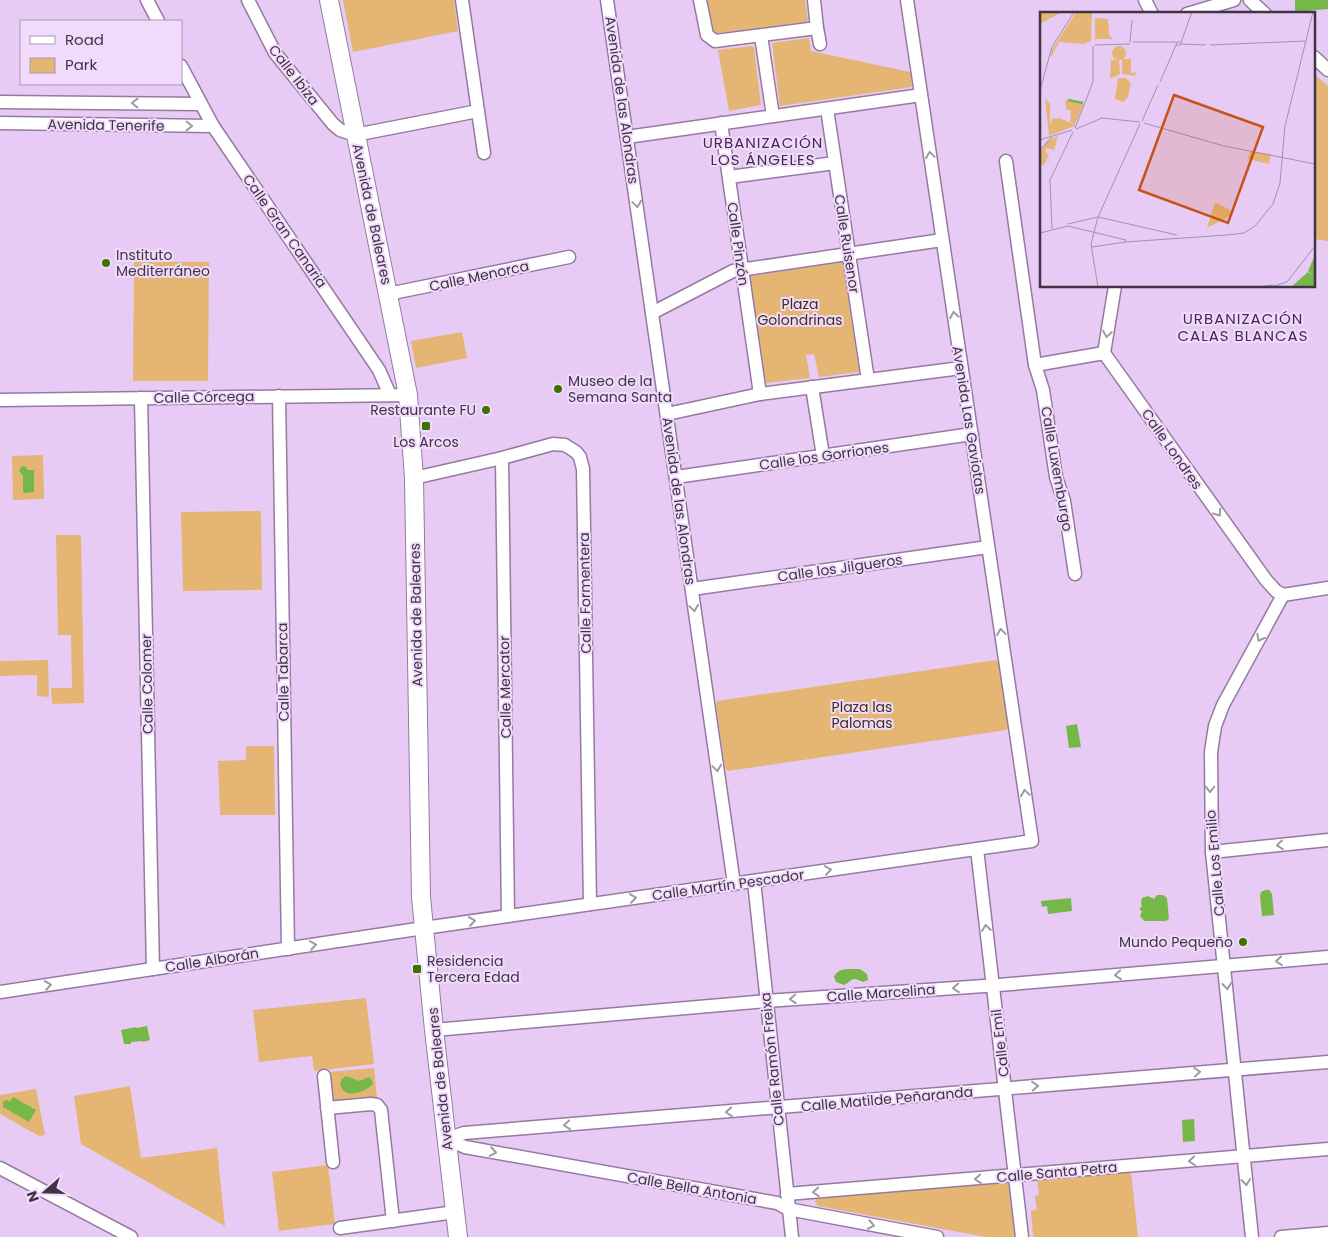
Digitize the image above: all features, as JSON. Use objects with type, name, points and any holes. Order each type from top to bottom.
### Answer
[{"type":"main road","name":"Avenida de Baleares","points":[[329,0],[408,395],[414,478],[421,897],[446,1139],[455,1212],[462,1236]]},
{"type":"street","points":[[147,0],[157,20]]},
{"type":"street","name":"Calle Ibiza","points":[[248,0],[270,45],[285,66],[333,124],[340,130],[356,135]]},
{"type":"street","points":[[462,0],[484,153]]},
{"type":"street","name":"Avenida de las Alondras","points":[[607,0],[734,884]]},
{"type":"street","points":[[700,0],[707,35],[712,40],[719,41],[818,28]]},
{"type":"street","points":[[814,0],[820,44]]},
{"type":"street","name":"Avenida Las Gaviotas","points":[[907,0],[1032,841]]},
{"type":"street","points":[[1145,0],[1151,12]]},
{"type":"street","points":[[1195,12],[1234,0]]},
{"type":"street","points":[[1250,0],[1263,12]]},
{"type":"street","points":[[761,36],[773,116]]},
{"type":"street","points":[[1316,59],[1328,70]]},
{"type":"street","name":"Calle Gran Canaria","points":[[182,68],[212,126],[379,370],[390,394]]},
{"type":"street","points":[[627,136],[921,95]]},
{"type":"street","name":"Avenida Tenerife","points":[[0,102],[201,104]]},
{"type":"street","name":"Calle Ruisenor","points":[[827,109],[868,380]]},
{"type":"street","points":[[356,135],[478,111]]},
{"type":"street","name":"Avenida Tenerife","points":[[0,123],[212,126]]},
{"type":"street","name":"Calle Pinzón","points":[[721,123],[760,394]]},
{"type":"street","name":"Calle Luxemburgo","points":[[1006,161],[1035,365],[1043,390],[1056,477],[1064,501],[1075,574]]},
{"type":"street","points":[[729,177],[835,163]]},
{"type":"street","points":[[652,313],[733,272],[942,240]]},
{"type":"street","name":"Calle Menorca","points":[[388,294],[569,257]]},
{"type":"street","points":[[1035,365],[1104,354],[1115,288]]},
{"type":"street","name":"Calle Londres","points":[[1104,354],[1266,580],[1276,591],[1283,595]]},
{"type":"street","points":[[667,414],[760,394],[962,368]]},
{"type":"street","points":[[812,387],[823,456]]},
{"type":"street","name":"Calle Córcega","points":[[0,400],[408,395]]},
{"type":"street","name":"Calle Tabarca","points":[[279,396],[288,949]]},
{"type":"street","name":"Calle Colomer","points":[[141,398],[153,969]]},
{"type":"street","name":"Calle los Gorriones","points":[[676,477],[972,434]]},
{"type":"street","name":"Calle Formentera","points":[[414,478],[553,444],[571,448],[580,457],[582,463],[590,904]]},
{"type":"street","name":"Calle Mercator","points":[[502,458],[508,916]]},
{"type":"street","name":"Calle los Jilgueros","points":[[692,589],[988,547]]},
{"type":"street","points":[[1283,595],[1328,588]]},
{"type":"street","name":"Calle Los Emilio","points":[[1252,1237],[1212,852],[1211,752],[1215,726],[1223,705],[1283,595]]},
{"type":"street","points":[[1212,852],[1328,840]]},
{"type":"street","name":"Calle Martín Pescador","points":[[424,928],[1032,841]]},
{"type":"street","name":"Calle Emil","points":[[977,849],[1022,1237]]},
{"type":"street","name":"Calle Ramón Freixa","points":[[754,881],[792,1237]]},
{"type":"street","name":"Calle Alborán","points":[[0,992],[424,928]]},
{"type":"street","name":"Calle Marcelina","points":[[434,1030],[766,1001],[993,986],[1328,957]]},
{"type":"street","name":"Calle Matilde Peñaranda","points":[[446,1139],[464,1133],[1328,1062]]},
{"type":"street","points":[[324,1076],[333,1162]]},
{"type":"street","points":[[327,1108],[370,1104],[377,1105],[381,1110],[393,1221]]},
{"type":"street","name":"Calle Bella Antonia","points":[[446,1139],[465,1147],[777,1203],[788,1209],[937,1237]]},
{"type":"street","name":"Calle Santa Petra","points":[[787,1194],[1328,1149]]},
{"type":"street","points":[[2,1171],[131,1237]]},
{"type":"street","points":[[783,1237],[788,1209]]},
{"type":"street","points":[[340,1228],[455,1212]]},
{"type":"street","points":[[1281,1237],[1328,1233]]},
{"type":"green space","points":[[343,0],[454,0],[458,31],[353,52]]},
{"type":"green space","points":[[707,0],[805,0],[808,20],[806,22],[716,33]]},
{"type":"green space","points":[[809,38],[811,51],[910,72],[912,87],[780,106],[772,43]]},
{"type":"green space","points":[[752,46],[754,48],[761,105],[729,111],[718,50]]},
{"type":"green space","points":[[1316,76],[1328,86],[1328,241],[1316,239]]},
{"type":"green space","points":[[134,262],[209,262],[208,381],[133,381]]},
{"type":"green space","name":"Plaza Golondrinas","points":[[843,262],[859,372],[819,377],[814,354],[806,355],[810,378],[766,383],[750,276]]},
{"type":"green space","points":[[462,332],[467,358],[416,368],[411,341]]},
{"type":"green space","points":[[43,455],[44,499],[13,500],[12,456]]},
{"type":"green space","points":[[261,511],[262,590],[183,591],[181,512]]},
{"type":"green space","points":[[56,535],[81,535],[84,703],[52,704],[51,688],[72,688],[71,635],[58,635]]},
{"type":"green space","points":[[48,660],[49,697],[37,696],[37,675],[0,676],[0,661]]},
{"type":"green space","name":"Plaza las Palomas","points":[[996,660],[999,663],[1007,730],[728,771],[725,768],[717,701]]},
{"type":"green space","points":[[246,746],[274,746],[275,815],[220,815],[218,761],[246,760]]},
{"type":"green space","points":[[366,998],[374,1064],[314,1071],[312,1056],[259,1062],[253,1010]]},
{"type":"green space","points":[[374,1068],[377,1098],[333,1102],[329,1072]]},
{"type":"green space","points":[[130,1086],[141,1158],[217,1148],[225,1226],[81,1144],[74,1096]]},
{"type":"green space","points":[[36,1089],[45,1135],[39,1136],[0,1114],[0,1095]]},
{"type":"green space","points":[[328,1165],[335,1224],[279,1231],[272,1172]]},
{"type":"green space","points":[[1131,1172],[1138,1237],[1033,1237],[1031,1211],[1037,1210],[1035,1196],[1039,1195],[1037,1179]]},
{"type":"green space","points":[[1008,1181],[1015,1237],[986,1237],[818,1206],[815,1202],[819,1197]]},
{"type":"shaded area","points":[[1295,0],[1328,0],[1328,9],[1295,12]]},
{"type":"shaded area","points":[[22,466],[28,470],[34,470],[34,492],[23,493],[23,476],[19,471]]},
{"type":"shaded area","points":[[1077,724],[1081,747],[1069,748],[1066,726]]},
{"type":"shaded area","points":[[1269,890],[1272,894],[1274,915],[1262,916],[1260,896],[1261,892]]},
{"type":"shaded area","points":[[1157,895],[1163,895],[1167,898],[1169,919],[1166,921],[1144,921],[1140,916],[1142,898],[1148,896],[1154,899]]},
{"type":"shaded area","points":[[1071,898],[1072,911],[1048,914],[1047,906],[1042,907],[1041,901]]},
{"type":"shaded area","points":[[860,969],[867,974],[868,980],[863,982],[853,979],[844,985],[836,982],[834,977],[838,972]]},
{"type":"shaded area","points":[[147,1026],[150,1040],[124,1044],[121,1030]]},
{"type":"shaded area","points":[[346,1076],[359,1081],[369,1077],[373,1084],[360,1092],[346,1092],[340,1084]]},
{"type":"shaded area","points":[[13,1097],[36,1110],[29,1122],[3,1107],[3,1102],[7,1100],[10,1102]]},
{"type":"shaded area","points":[[1194,1119],[1195,1141],[1183,1142],[1182,1120]]},
{"type":"place","name":"Instituto Mediterráneo","points":[[106,263]]},
{"type":"place","name":"Museo de la Semana Santa","points":[[558,389]]},
{"type":"place","name":"Restaurante FU","points":[[486,410]]},
{"type":"place","name":"Los Arcos","points":[[426,426]]},
{"type":"place","name":"Mundo Pequeño","points":[[1243,942]]},
{"type":"place","name":"Residencia Tercera Edad","points":[[417,969]]},
{"type":"district","name":"URBANIZACIÓN LOS ÁNGELES","points":[[763,150]]},
{"type":"district","name":"URBANIZACIÓN CALAS BLANCAS","points":[[1243,326]]}]
